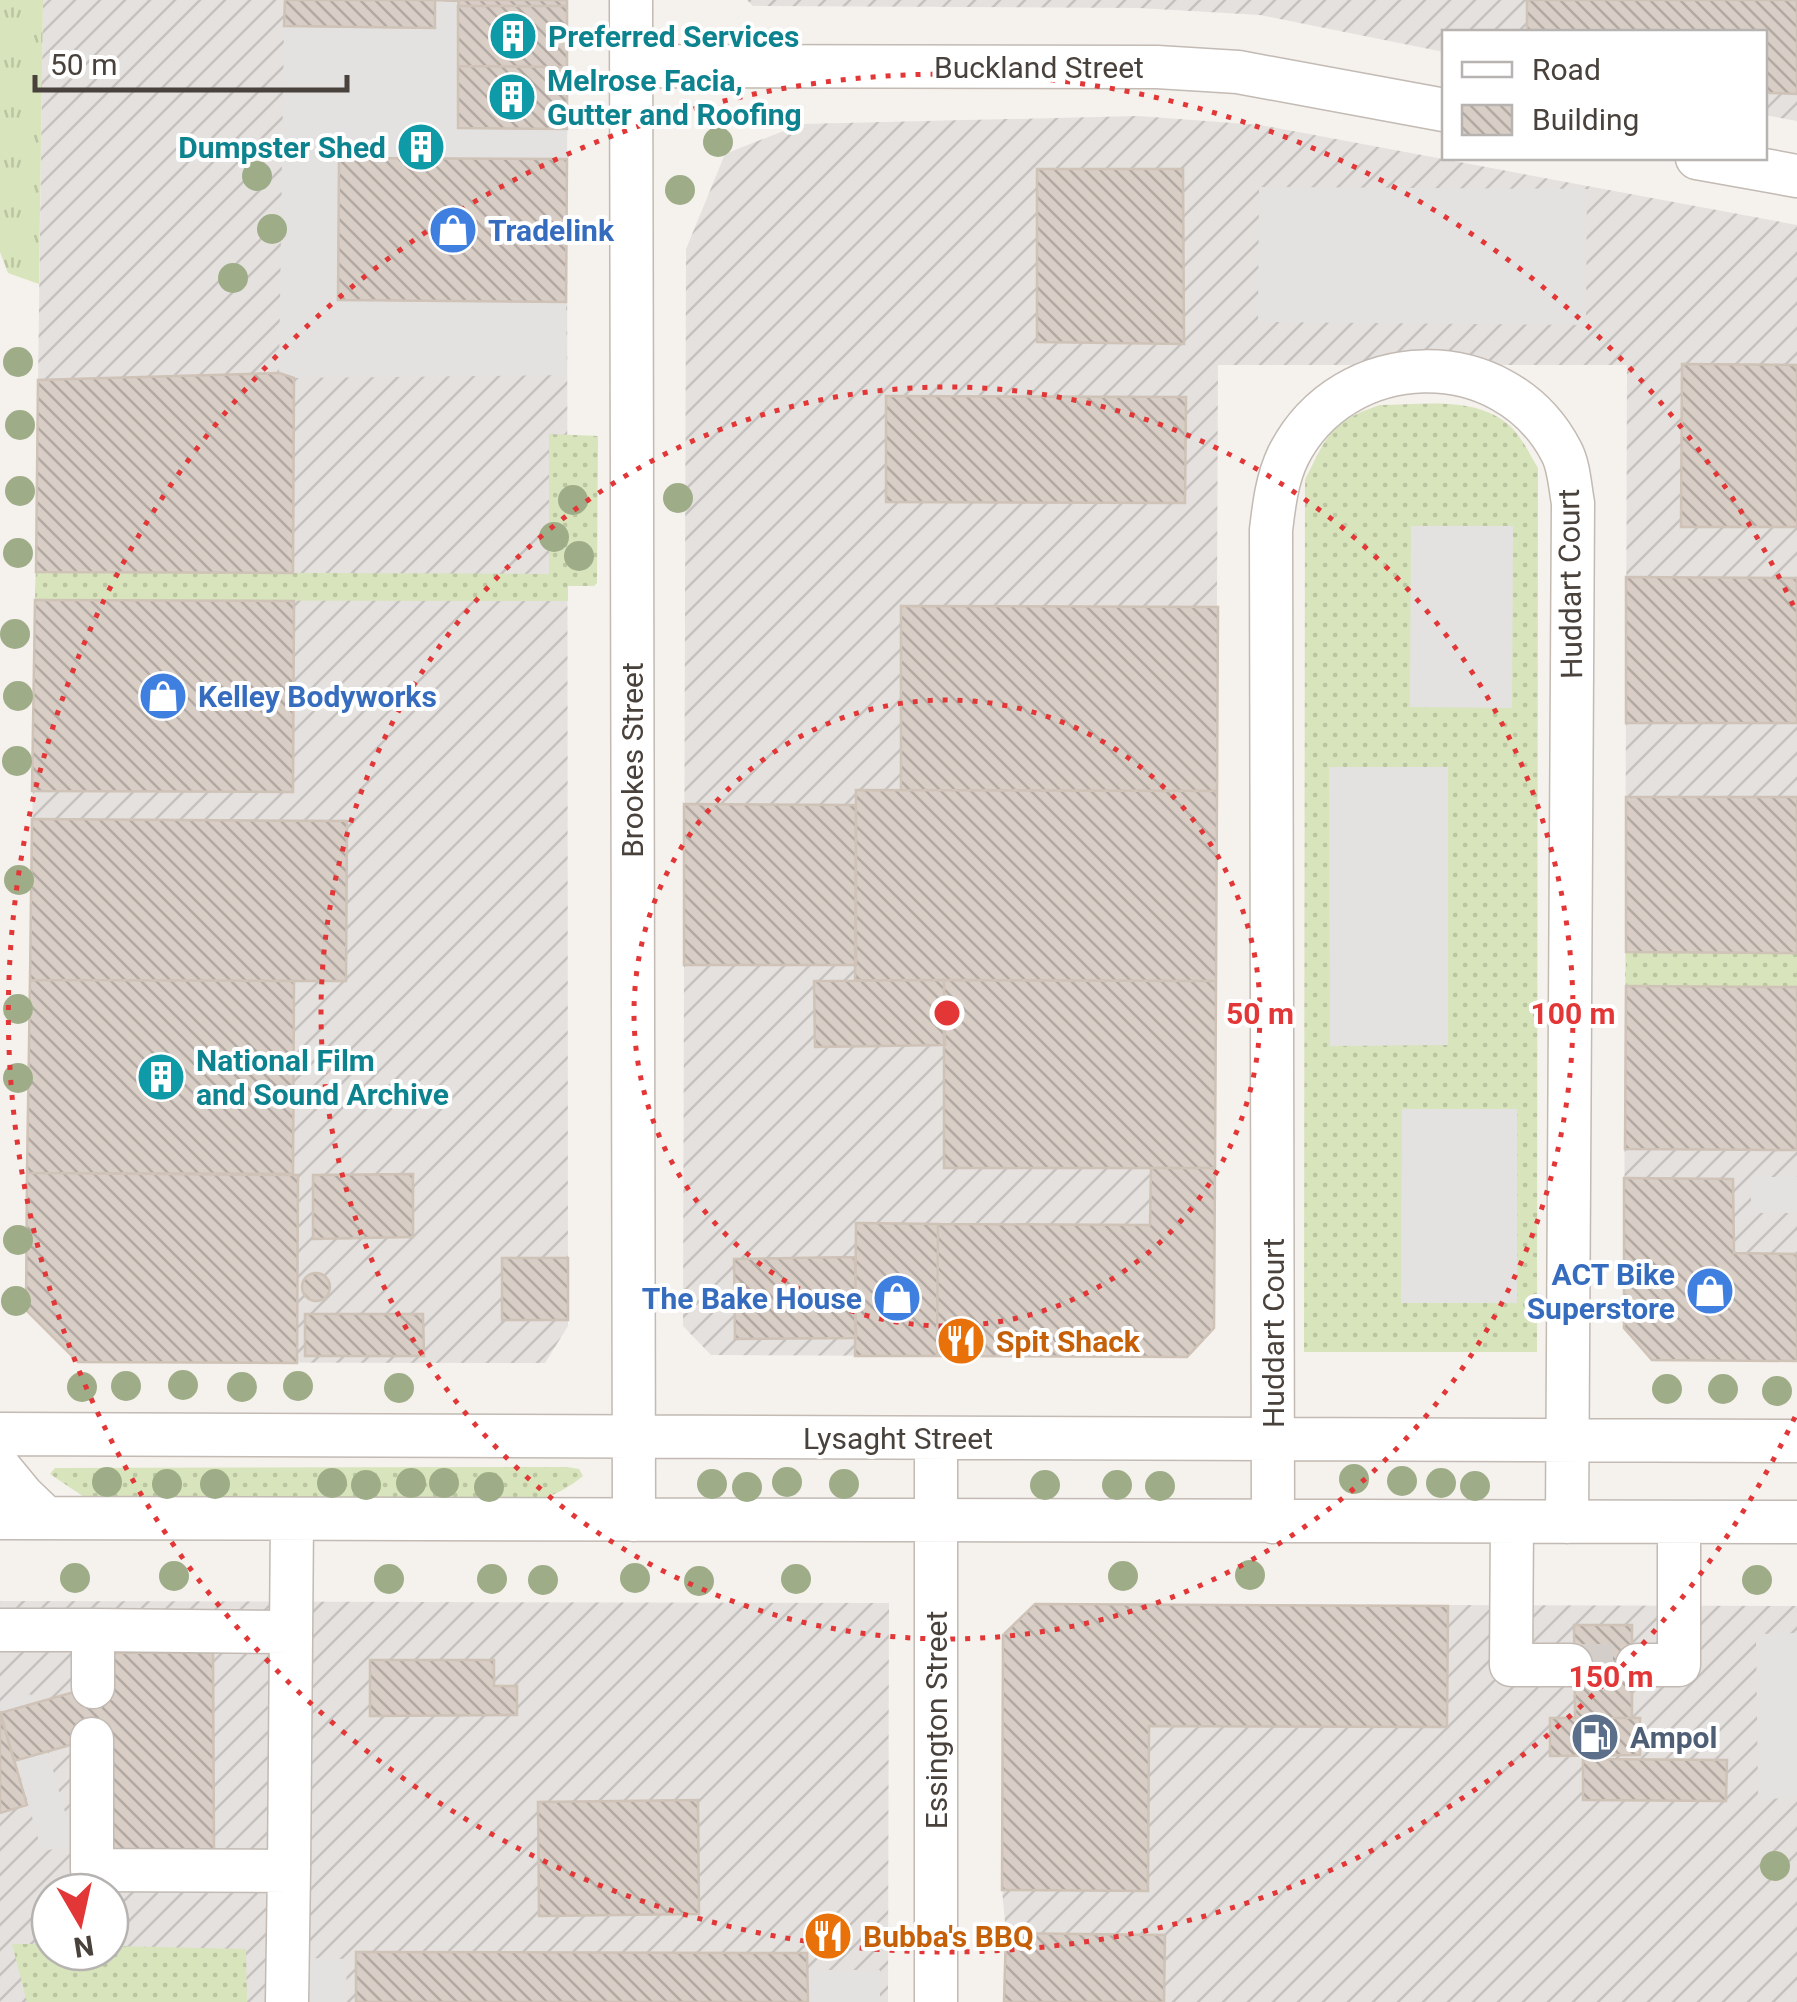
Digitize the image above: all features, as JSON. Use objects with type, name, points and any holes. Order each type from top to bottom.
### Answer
[{"type":"street","name":"Brookes Street","points":[[630,0],[634,1520]]},
{"type":"street","name":"Buckland Street","points":[[631,66],[1157,67],[1238,72],[1442,110]]},
{"type":"street","points":[[1707,160],[1797,176]]},
{"type":"street","name":"Huddart Court","points":[[1273,1522],[1271,530],[1276,489],[1288,456],[1307,426],[1330,404],[1356,387],[1393,373],[1432,370],[1469,375],[1503,390],[1526,406],[1564,454],[1573,503],[1567,1522]]},
{"type":"street","name":"Lysaght Street","points":[[0,1434],[1797,1442]]},
{"type":"street","name":"Essington Street","points":[[936,1438],[936,2002]]},
{"type":"street","points":[[0,1468],[46,1518]]},
{"type":"street","points":[[0,1518],[1797,1522]]},
{"type":"street","points":[[287,2002],[292,1520]]},
{"type":"street","points":[[1512,1522],[1511,1664],[1571,1665]]},
{"type":"street","points":[[1636,1665],[1679,1665],[1679,1522]]},
{"type":"street","points":[[0,1630],[291,1632]]},
{"type":"street","points":[[93,1687],[94,1630]]},
{"type":"street","points":[[92,1739],[92,1870],[289,1871]]},
{"type":"shaded area","points":[[43,0],[567,0],[568,1326],[545,1363],[79,1362],[26,1310]]},
{"type":"shaded area","points":[[747,0],[1797,0],[1797,121],[1767,115],[1767,30],[1442,30],[1442,52],[1260,15],[1139,8],[753,6]]},
{"type":"shaded area","points":[[459,1],[458,128],[567,129],[567,159],[428,158],[428,137],[413,137],[413,159],[338,300],[566,302],[567,375],[294,378],[279,373],[284,26],[435,28],[435,2]]},
{"type":"shaded area","points":[[1138,116],[1260,125],[1797,225],[1797,1361],[1652,1360],[1624,1328],[1627,365],[1218,365],[1214,1328],[1187,1357],[711,1355],[683,1326],[686,249],[725,154],[801,124]]},
{"type":"shaded area","points":[[1259,187],[1587,189],[1586,325],[1258,322]]},
{"type":"shaded area","points":[[1411,526],[1513,526],[1512,708],[1410,707]]},
{"type":"shaded area","points":[[1329,767],[1448,767],[1448,1045],[1330,1046]]},
{"type":"shaded area","points":[[1402,1109],[1517,1109],[1517,1303],[1401,1303]]},
{"type":"shaded area","points":[[1751,1177],[1797,1177],[1797,1213],[1751,1213]]},
{"type":"shaded area","points":[[0,1601],[889,1603],[888,2002],[0,2002]]},
{"type":"shaded area","points":[[1035,1604],[1797,1606],[1797,2002],[1004,2002],[1003,1635]]},
{"type":"shaded area","points":[[1797,1633],[1797,1798],[1758,1799],[1756,1634]]},
{"type":"shaded area","points":[[31,1694],[74,1843],[42,1852],[0,1704]]},
{"type":"shaded area","points":[[266,1957],[346,1959],[347,2002],[265,2002]]},
{"type":"shaded area","points":[[808,1970],[880,1970],[880,2002],[808,2002]]},
{"type":"green space","points":[[0,0],[43,0],[39,284],[8,273],[0,252]]},
{"type":"green space","points":[[1449,404],[1482,410],[1511,427],[1538,468],[1537,1352],[1304,1352],[1305,480],[1340,424],[1380,405]]},
{"type":"green space","points":[[549,434],[598,436],[597,583],[568,586],[568,601],[35,600],[36,572],[549,574]]},
{"type":"green space","points":[[1626,952],[1797,953],[1797,987],[1626,986]]},
{"type":"green space","points":[[55,1468],[579,1469],[583,1476],[537,1501],[87,1499],[50,1474]]},
{"type":"green space","points":[[12,1944],[30,1944],[30,1972],[130,1972],[130,1946],[246,1949],[247,2002],[27,2002]]},
{"type":"building","points":[[285,0],[435,0],[435,28],[284,26]]},
{"type":"building","points":[[435,0],[567,0],[567,6],[458,6],[459,1]]},
{"type":"building","points":[[1527,0],[1797,0],[1797,94],[1767,91],[1767,30],[1527,30]]},
{"type":"building","name":"Preferred Services","points":[[458,6],[567,6],[567,67],[458,66]]},
{"type":"building","name":"Melrose Facia, Gutter and Roofing","points":[[458,66],[567,67],[567,129],[458,128]]},
{"type":"building","name":"Dumpster Shed","points":[[428,136],[428,158],[413,159],[413,137]]},
{"type":"building","name":"Tradelink","points":[[339,158],[567,159],[566,302],[338,300]]},
{"type":"building","points":[[1037,169],[1183,169],[1184,344],[1037,342]]},
{"type":"building","points":[[1682,364],[1797,365],[1797,527],[1681,527]]},
{"type":"building","points":[[279,373],[294,378],[293,573],[36,572],[38,380]]},
{"type":"building","points":[[886,396],[1186,397],[1185,503],[886,502]]},
{"type":"building","points":[[1626,577],[1797,578],[1797,723],[1626,723]]},
{"type":"building","name":"Kelley Bodyworks","points":[[35,600],[294,601],[293,792],[32,791]]},
{"type":"building","points":[[901,606],[1218,607],[1217,791],[901,790]]},
{"type":"building","points":[[856,790],[1217,791],[1216,981],[855,980]]},
{"type":"building","points":[[1626,797],[1797,797],[1797,953],[1626,952]]},
{"type":"building","points":[[684,804],[856,805],[856,965],[684,965]]},
{"type":"building","points":[[32,819],[347,821],[346,981],[30,980]]},
{"type":"building","name":"National Film and Sound Archive","points":[[30,980],[294,981],[293,1174],[27,1173]]},
{"type":"building","points":[[944,980],[1216,981],[1215,1168],[944,1168]]},
{"type":"building","points":[[944,980],[945,1045],[815,1047],[814,981]]},
{"type":"building","points":[[1626,986],[1797,987],[1797,1150],[1625,1149]]},
{"type":"building","points":[[1151,1168],[1215,1168],[1214,1328],[1187,1357],[937,1356],[938,1224],[1150,1225]]},
{"type":"building","points":[[27,1173],[298,1175],[297,1363],[78,1362],[26,1310]]},
{"type":"building","points":[[413,1174],[413,1237],[313,1239],[313,1175]]},
{"type":"building","name":"ACT Bike Superstore","points":[[1624,1178],[1733,1179],[1734,1253],[1797,1254],[1797,1361],[1652,1360],[1624,1328]]},
{"type":"building","name":"The Bake House","points":[[856,1223],[938,1224],[937,1356],[855,1356]]},
{"type":"building","points":[[855,1257],[856,1338],[735,1339],[734,1259]]},
{"type":"building","points":[[502,1258],[568,1258],[568,1320],[502,1320]]},
{"type":"building","points":[[316,1273],[326,1277],[330,1287],[326,1297],[316,1301],[306,1297],[302,1287],[306,1277]]},
{"type":"building","points":[[305,1314],[423,1314],[424,1356],[305,1356]]},
{"type":"building","points":[[1035,1604],[1448,1606],[1447,1727],[1149,1726],[1148,1891],[1002,1890],[1003,1635]]},
{"type":"building","points":[[1574,1625],[1632,1625],[1632,1718],[1575,1718]]},
{"type":"building","points":[[213,1652],[214,1850],[110,1851],[109,1734],[14,1761],[0,1713],[113,1681],[113,1653]]},
{"type":"building","points":[[370,1660],[494,1660],[494,1686],[517,1686],[517,1715],[370,1716]]},
{"type":"building","points":[[0,1711],[27,1805],[0,1813]]},
{"type":"building","name":"Ampol","points":[[1550,1718],[1640,1718],[1640,1755],[1550,1756]]},
{"type":"building","points":[[1583,1759],[1727,1760],[1726,1801],[1583,1800]]},
{"type":"building","points":[[698,1800],[699,1914],[539,1916],[538,1802]]},
{"type":"building","points":[[1006,1933],[1165,1935],[1164,2002],[1004,2002]]},
{"type":"building","points":[[356,1952],[807,1953],[808,2002],[356,2002]]},
{"type":"tunnel","points":[[1571,1665],[1637,1665]]},
{"type":"place","name":"Preferred Services","points":[[513,36]]},
{"type":"place","name":"Melrose Facia, Gutter and Roofing","points":[[512,97]]},
{"type":"place","name":"Dumpster Shed","points":[[421,147]]},
{"type":"place","name":"Tradelink","points":[[453,230]]},
{"type":"place","name":"Kelley Bodyworks","points":[[163,696]]},
{"type":"place","name":"National Film and Sound Archive","points":[[161,1077]]},
{"type":"place","name":"ACT Bike Superstore","points":[[1710,1291]]},
{"type":"place","name":"The Bake House","points":[[897,1298]]},
{"type":"place","name":"Spit Shack","points":[[961,1341]]},
{"type":"place","name":"Ampol","points":[[1595,1737]]},
{"type":"place","name":"Bubba's BBQ","points":[[828,1936]]}]
